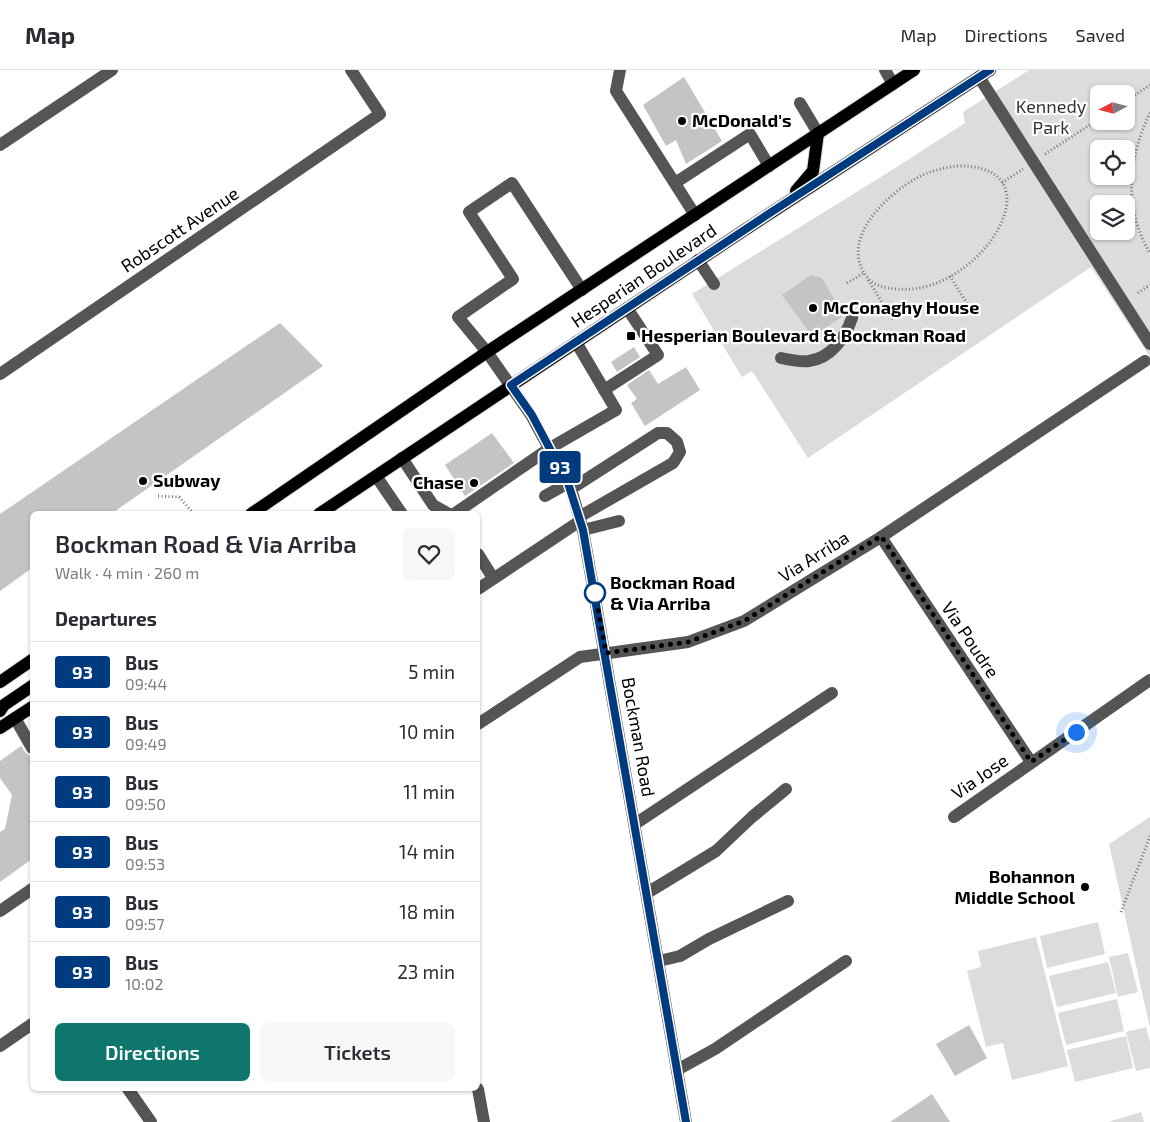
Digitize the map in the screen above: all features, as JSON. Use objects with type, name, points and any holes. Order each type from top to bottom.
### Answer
[{"type":"main road","name":"Hesperian Boulevard","points":[[255,511],[487,352],[914,70]]},
{"type":"main road","name":"Hesperian Boulevard","points":[[324,511],[698,260],[990,70]]},
{"type":"main road","points":[[788,201],[813,171],[818,133]]},
{"type":"main road","points":[[0,682],[30,661]]},
{"type":"main road","points":[[0,711],[4,705],[30,687]]},
{"type":"main road","points":[[0,728],[30,708]]},
{"type":"street","points":[[0,145],[112,70]]},
{"type":"street","name":"Robscott Avenue","points":[[0,374],[380,114],[351,70]]},
{"type":"street","points":[[620,70],[616,91],[695,215]]},
{"type":"street","points":[[884,70],[893,84]]},
{"type":"street","points":[[979,77],[1150,344]]},
{"type":"street","points":[[800,103],[818,133]]},
{"type":"street","points":[[675,183],[750,134],[768,166]]},
{"type":"street","name":"Bockman Road","points":[[582,290],[512,183],[470,212],[513,278],[458,317],[487,352],[532,415],[569,486],[581,523],[606,653],[686,1122]]},
{"type":"street","points":[[698,260],[714,284]]},
{"type":"street","points":[[604,390],[658,355],[627,308]]},
{"type":"street","points":[[781,358],[810,360],[822,356],[833,349],[846,333],[852,318]]},
{"type":"street","points":[[458,511],[550,448],[616,410],[576,342]]},
{"type":"street","name":"Via Arriba","points":[[480,723],[580,657],[688,642],[744,621],[881,536],[1146,360]]},
{"type":"street","points":[[480,588],[673,463],[680,452],[677,442],[667,433],[658,433],[569,486],[545,496]]},
{"type":"street","points":[[402,458],[433,505],[444,511]]},
{"type":"street","points":[[376,476],[400,511]]},
{"type":"street","points":[[581,523],[619,521]]},
{"type":"street","name":"Via Poudre","points":[[881,536],[1031,762]]},
{"type":"street","points":[[480,557],[493,578]]},
{"type":"street","name":"Via Jose","points":[[954,817],[1150,680]]},
{"type":"street","points":[[635,824],[832,693]]},
{"type":"street","points":[[15,718],[30,744]]},
{"type":"street","points":[[647,894],[716,851],[752,816],[786,789]]},
{"type":"street","points":[[0,911],[30,891]]},
{"type":"street","points":[[659,961],[680,956],[709,939],[788,901]]},
{"type":"street","points":[[677,1070],[715,1049],[846,961]]},
{"type":"street","points":[[0,1046],[30,1025]]},
{"type":"street","points":[[129,1091],[151,1122]]},
{"type":"street","points":[[478,1091],[484,1122]]},
{"type":"path","points":[[1135,95],[1150,85]]},
{"type":"path","points":[[1150,113],[1135,151],[1131,177],[1131,196],[1134,213],[1139,230],[1150,253]]},
{"type":"path","points":[[1041,156],[1090,125]]},
{"type":"path","points":[[864,273],[875,284],[900,290],[928,286],[950,276],[975,260],[991,242],[1001,226],[1007,205],[1002,183],[995,175],[978,167],[957,166],[919,177],[898,190],[876,211],[861,237],[858,255],[859,263],[864,273],[894,320]]},
{"type":"path","points":[[1002,183],[1024,168]]},
{"type":"path","points":[[847,283],[864,273]]},
{"type":"path","points":[[950,276],[969,307]]},
{"type":"path","points":[[1138,293],[1150,285]]},
{"type":"path","points":[[158,496],[179,497],[191,511]]},
{"type":"path","points":[[1121,912],[1150,836]]},
{"type":"green space","name":"Kennedy Park","points":[[1029,70],[1150,70],[1150,357],[1091,267],[808,458],[752,371],[742,377],[692,294],[965,123],[963,112]]},
{"type":"green space","points":[[1150,817],[1150,1028],[1109,844]]},
{"type":"green space","points":[[1098,922],[1105,954],[1047,968],[1040,936]]},
{"type":"green space","points":[[1036,937],[1068,1066],[1012,1080],[1003,1043],[986,1047],[967,971],[981,967],[978,951]]},
{"type":"green space","points":[[1128,953],[1138,992],[1118,997],[1109,957]]},
{"type":"green space","points":[[1108,962],[1116,993],[1057,1007],[1049,976]]},
{"type":"green space","points":[[1117,999],[1124,1031],[1066,1045],[1058,1013]]},
{"type":"green space","points":[[1146,1027],[1150,1042],[1150,1068],[1136,1071],[1126,1032]]},
{"type":"green space","points":[[1126,1036],[1133,1068],[1075,1082],[1067,1050]]},
{"type":"green space","points":[[1141,1112],[1144,1122],[1108,1122]]},
{"type":"building","points":[[684,77],[722,141],[686,164],[676,140],[666,146],[643,105]]},
{"type":"building","name":"McConaghy House","points":[[811,275],[822,278],[836,302],[833,303],[842,317],[812,336],[782,295]]},
{"type":"building","points":[[280,323],[323,366],[115,511],[30,511],[30,569],[0,591],[0,514]]},
{"type":"building","points":[[634,347],[640,357],[617,372],[611,362]]},
{"type":"building","points":[[686,367],[700,390],[645,426],[631,403],[637,399],[627,385],[649,370],[658,384]]},
{"type":"building","name":"Chase","points":[[492,433],[514,463],[465,496],[445,465]]},
{"type":"building","points":[[21,746],[30,756],[30,860],[0,882],[0,832],[5,829],[12,795],[0,778],[0,761]]},
{"type":"building","points":[[969,1025],[987,1058],[955,1076],[936,1044]]},
{"type":"building","points":[[932,1094],[950,1122],[890,1122]]},
{"type":"bus line","name":"93","points":[[686,1122],[606,653],[583,530],[571,489],[532,415],[511,385],[990,70]]},
{"type":"place","name":"McDonald's","points":[[682,121]]},
{"type":"place","name":"McConaghy House","points":[[813,308]]},
{"type":"place","name":"Hesperian Boulevard & Bockman Road","points":[[631,336]]},
{"type":"place","name":"Subway","points":[[143,481]]},
{"type":"place","name":"Chase","points":[[474,483]]},
{"type":"place","name":"Bockman Road & Via Arriba","points":[[595,593]]},
{"type":"place","name":"Bohannon Middle School","points":[[1085,887]]},
{"type":"route","points":[[595,593],[606,653],[688,642],[744,621],[881,536],[1031,762],[1076,732]]}]
